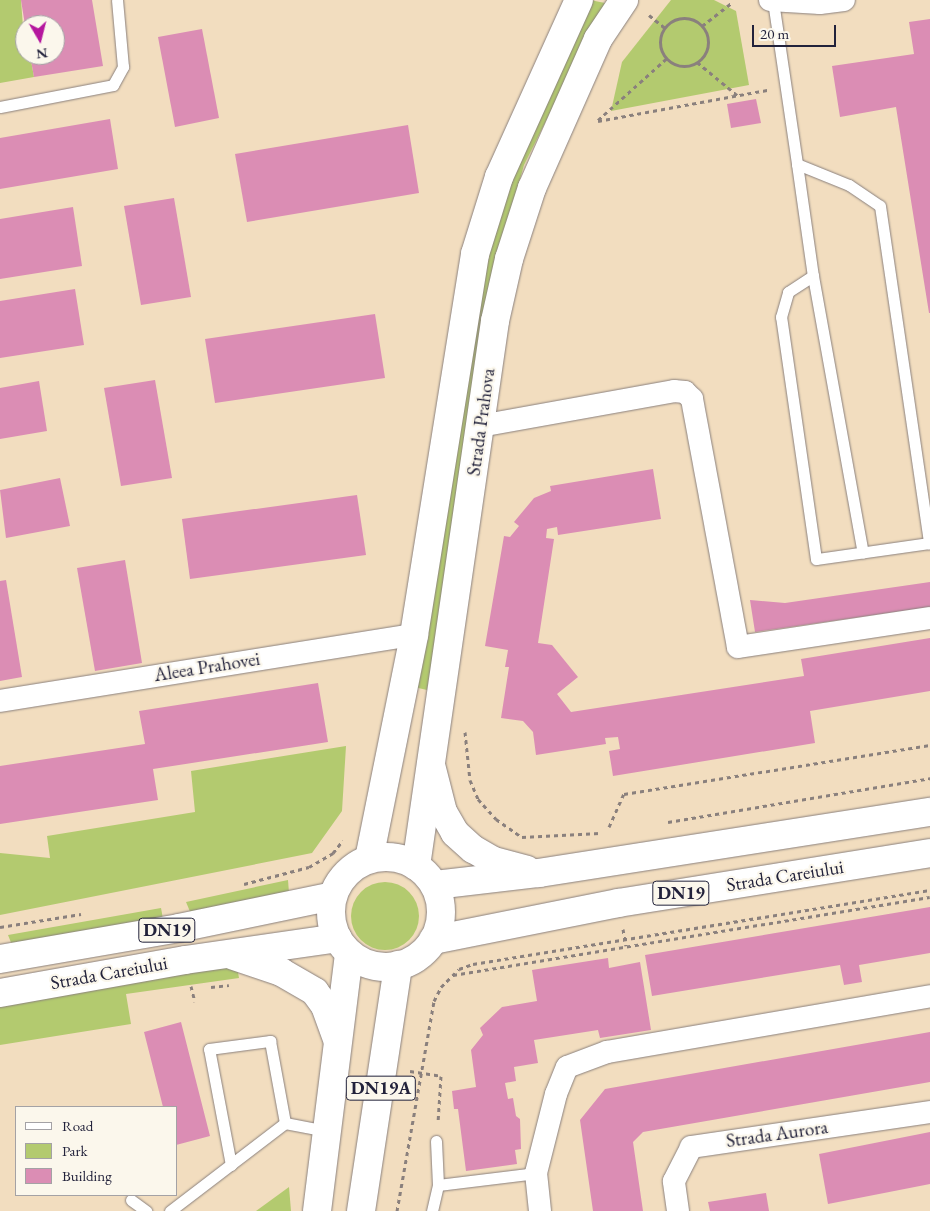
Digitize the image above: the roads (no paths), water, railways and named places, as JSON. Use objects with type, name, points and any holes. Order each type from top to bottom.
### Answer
[{"type":"main road","name":"Strada Prahova","points":[[370,859],[414,634],[476,254],[499,177],[579,0]]},
{"type":"main road","name":"Strada Prahova","points":[[425,876],[432,765],[480,426],[503,286],[532,188],[598,38],[624,0]]},
{"type":"main road","points":[[432,765],[443,812],[456,833],[473,849],[494,861],[538,873]]},
{"type":"main road","name":"DN19","points":[[343,946],[330,913],[333,896],[340,880],[353,867],[370,859],[388,856],[407,860],[425,876],[538,873],[930,812]]},
{"type":"main road","name":"Strada Careiului","points":[[433,940],[618,903],[930,853]]},
{"type":"main road","points":[[343,946],[371,965],[398,965],[421,954],[433,940],[440,922],[440,903],[425,876]]},
{"type":"main road","name":"Strada Careiului","points":[[0,959],[179,928],[333,896]]},
{"type":"main road","name":"Strada Careiului","points":[[0,993],[228,954],[343,946]]},
{"type":"main road","name":"DN19A","points":[[317,1211],[337,1063],[343,946]]},
{"type":"main road","points":[[228,954],[281,972],[309,988],[325,1006],[337,1041]]},
{"type":"main road","name":"DN19A","points":[[361,1211],[398,965]]},
{"type":"street","points":[[772,0],[844,0]]},
{"type":"street","points":[[480,426],[674,391],[685,392],[692,399],[738,646],[930,618]]},
{"type":"street","name":"Aleea Prahovei","points":[[0,701],[414,634]]},
{"type":"street","points":[[540,1211],[536,1173],[556,1094],[567,1067],[606,1052],[930,996]]},
{"type":"street","name":"Strada Aurora","points":[[678,1211],[674,1181],[691,1147],[930,1112]]},
{"type":"lane","points":[[0,107],[113,85],[123,67],[117,0]]},
{"type":"lane","points":[[772,0],[814,276],[863,553]]},
{"type":"lane","points":[[797,164],[849,185],[880,206],[929,543],[816,559],[782,317],[788,292],[814,276]]},
{"type":"lane","points":[[230,1165],[209,1049],[270,1041],[285,1124]]},
{"type":"lane","points":[[170,1211],[285,1124],[327,1131]]},
{"type":"lane","points":[[432,1211],[438,1185],[436,1141]]},
{"type":"lane","points":[[438,1185],[536,1173]]},
{"type":"lane","points":[[131,1200],[146,1211]]}]
